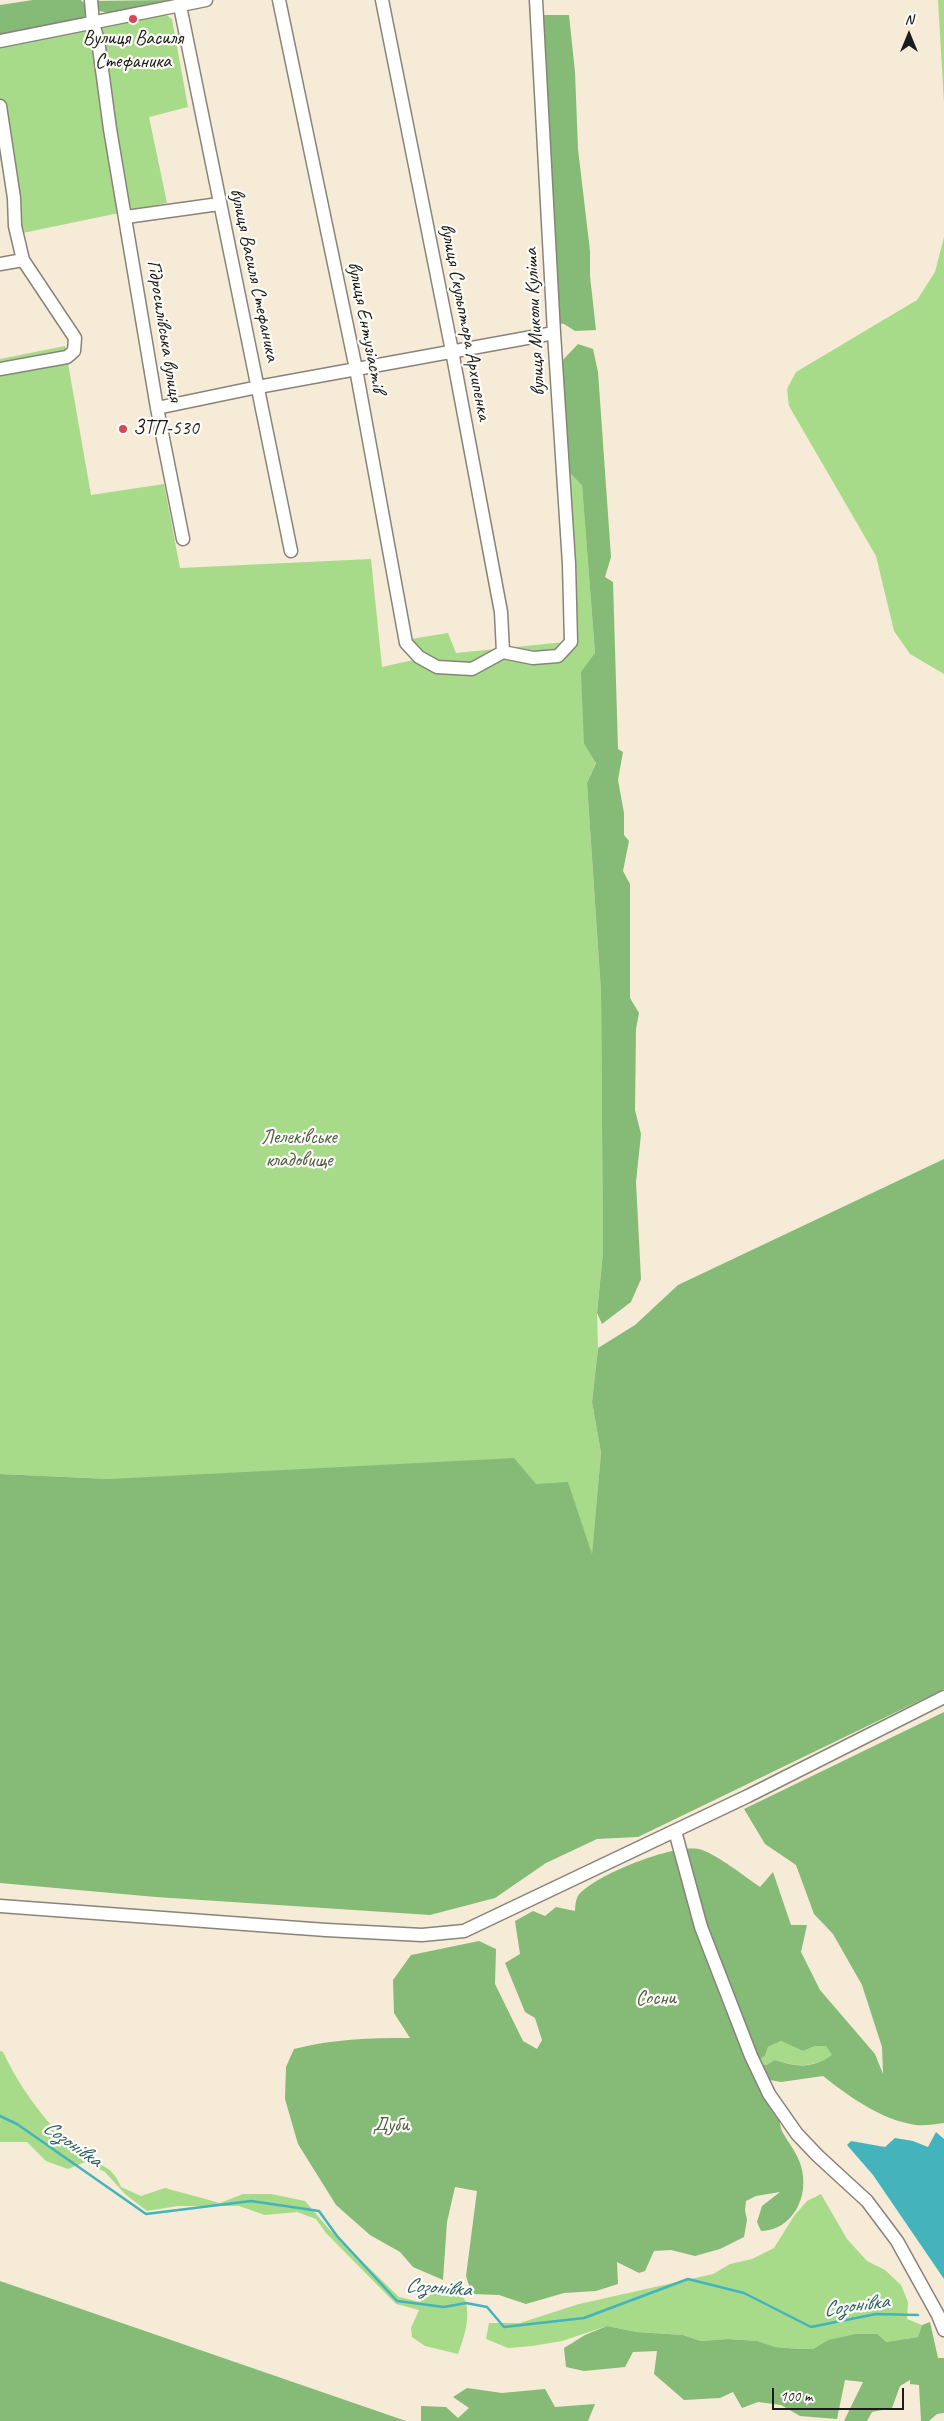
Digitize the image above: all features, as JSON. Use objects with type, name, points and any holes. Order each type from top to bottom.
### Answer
[{"type":"street","name":"Гідросилівська вулиця","points":[[92,0],[93,24],[98,40],[110,129],[157,408],[183,539]]},
{"type":"street","points":[[0,41],[206,0]]},
{"type":"street","name":"вулиця Ентузіастів","points":[[279,0],[356,370],[406,643],[419,657],[437,667],[472,670],[503,652]]},
{"type":"street","name":"вулиця Скульптора Архипенка","points":[[382,0],[452,351],[501,612],[503,652]]},
{"type":"street","name":"вулиця Миколи Куліша","points":[[503,652],[533,658],[558,656],[570,642],[569,564],[536,0]]},
{"type":"street","name":"вулиця Василя Стефаника","points":[[180,6],[291,551]]},
{"type":"street","points":[[0,106],[14,198],[15,226],[23,260],[75,338],[74,351],[67,357],[0,369]]},
{"type":"street","points":[[126,217],[219,204]]},
{"type":"street","points":[[0,264],[23,260]]},
{"type":"street","points":[[157,408],[258,387],[554,333]]},
{"type":"street","points":[[0,1906],[326,1930],[422,1934],[464,1931],[674,1831],[944,1696]]},
{"type":"street","points":[[674,1831],[701,1927],[751,2056],[769,2094],[797,2134],[867,2201],[897,2241],[938,2315],[944,2330]]},
{"type":"green space","points":[[33,0],[81,0],[87,6],[84,20],[0,34],[0,5]]},
{"type":"green space","points":[[169,0],[112,13],[98,11],[94,1]]},
{"type":"green space","points":[[938,0],[944,0],[944,103]]},
{"type":"green space","points":[[165,14],[172,19],[188,107],[149,117],[167,203],[13,235],[0,157],[0,47]]},
{"type":"green space","points":[[541,15],[569,15],[575,72],[578,149],[590,251],[590,276],[596,330],[575,331],[564,324],[557,323]]},
{"type":"green space","points":[[944,237],[944,674],[910,654],[894,631],[876,556],[789,406],[787,389],[796,372],[917,300],[935,272]]},
{"type":"green space","points":[[578,344],[593,349],[598,372],[611,557],[605,577],[613,582],[618,749],[623,752],[618,780],[624,813],[624,835],[629,841],[623,871],[630,884],[630,998],[639,1013],[636,1029],[635,1110],[641,1134],[636,1182],[641,1279],[631,1302],[602,1324],[597,1313],[603,1252],[601,992],[587,783],[596,763],[584,744],[581,672],[595,653],[582,485],[567,470],[561,362]]},
{"type":"green space","name":"Лелеківське кладовище","points":[[65,346],[91,495],[164,484],[180,568],[371,559],[382,667],[413,660],[411,639],[448,633],[456,653],[575,641],[567,470],[582,484],[595,653],[584,744],[596,762],[587,783],[601,992],[603,1252],[597,1313],[598,1348],[592,1402],[601,1453],[592,1556],[536,1484],[110,1479],[0,1474],[0,359]]},
{"type":"green space","points":[[944,1159],[944,1689],[638,1837],[597,1839],[546,1863],[495,1898],[430,1915],[156,1897],[0,1883],[0,1474],[110,1479],[514,1458],[536,1484],[568,1482],[592,1554],[601,1453],[592,1402],[598,1348],[635,1325],[678,1285]]},
{"type":"green space","name":"Сосни","points":[[944,1712],[944,2123],[916,2125],[890,2118],[866,2106],[823,2076],[781,2082],[764,2079],[779,2117],[782,2131],[801,2166],[803,2189],[801,2199],[790,2218],[782,2225],[761,2231],[757,2222],[762,2206],[780,2192],[756,2196],[746,2201],[747,2220],[744,2237],[720,2249],[695,2256],[671,2250],[654,2251],[645,2271],[639,2273],[617,2262],[618,2284],[596,2291],[564,2293],[526,2304],[499,2295],[472,2294],[466,2276],[477,2191],[455,2187],[447,2222],[443,2280],[413,2267],[400,2252],[370,2235],[336,2205],[298,2144],[285,2099],[286,2067],[294,2049],[351,2040],[410,2038],[394,2013],[393,1980],[411,1955],[479,1941],[496,1949],[495,1984],[523,2041],[537,2049],[542,2040],[535,2018],[525,2012],[505,1963],[520,1954],[515,1921],[533,1911],[545,1916],[556,1907],[575,1911],[578,1896],[586,1888],[617,1870],[656,1855],[691,1849],[702,1850],[724,1861],[760,1887],[773,1872],[791,1925],[807,1925],[801,1952],[820,1990],[875,2054],[883,2074],[882,2047],[862,1985],[833,1934],[814,1914],[796,1865],[765,1844],[744,1809]],"holes":[[[781,2041],[803,2051],[815,2046],[826,2046],[832,2055],[825,2060],[811,2065],[797,2065],[775,2060],[766,2065],[759,2065],[759,2060],[765,2056],[768,2047]]]},
{"type":"green space","points":[[781,2041],[803,2051],[815,2046],[826,2046],[833,2055],[818,2062],[804,2065],[775,2060],[766,2065],[759,2065],[759,2060],[765,2056],[768,2047]]},
{"type":"green space","points":[[0,2051],[3,2052],[35,2105],[55,2130],[77,2151],[107,2168],[117,2179],[121,2187],[141,2196],[165,2188],[220,2203],[243,2194],[271,2194],[305,2201],[329,2229],[399,2297],[420,2302],[431,2285],[464,2298],[467,2319],[465,2334],[458,2354],[425,2346],[412,2337],[411,2328],[419,2310],[396,2304],[326,2233],[316,2219],[297,2212],[265,2215],[239,2206],[178,2206],[147,2211],[125,2194],[105,2172],[85,2162],[68,2169],[46,2161],[27,2142],[0,2142]]},
{"type":"green space","points":[[821,2194],[847,2239],[867,2261],[885,2270],[901,2285],[908,2302],[907,2319],[922,2325],[918,2337],[886,2342],[828,2340],[813,2349],[800,2349],[775,2347],[758,2341],[728,2339],[701,2341],[683,2335],[637,2332],[607,2326],[562,2341],[532,2346],[508,2348],[486,2339],[489,2323],[520,2323],[579,2304],[713,2274],[730,2264],[752,2259],[774,2248],[794,2216],[807,2201]]},
{"type":"green space","points":[[0,2281],[406,2421],[0,2421]]},
{"type":"green space","points":[[930,2322],[938,2358],[944,2358],[944,2413],[937,2414],[929,2421],[921,2421],[919,2385],[910,2384],[910,2380],[900,2386],[892,2408],[872,2412],[867,2421],[844,2421],[863,2382],[845,2380],[837,2419],[800,2416],[781,2405],[758,2402],[742,2408],[733,2392],[720,2398],[684,2400],[654,2374],[657,2351],[633,2352],[625,2367],[584,2371],[566,2367],[564,2348],[585,2335],[607,2326],[637,2332],[683,2335],[701,2341],[728,2339],[758,2341],[775,2347],[813,2349],[828,2340],[856,2334],[877,2334],[886,2342],[918,2337],[922,2325]]},
{"type":"green space","points":[[467,2388],[502,2393],[545,2389],[555,2407],[595,2404],[588,2421],[421,2421],[421,2406],[446,2407],[458,2418],[469,2408],[453,2397]]},
{"type":"water","points":[[936,2132],[944,2139],[944,2279],[873,2175],[847,2145],[851,2141],[885,2147],[895,2138],[913,2141],[928,2147]]},
{"type":"waterway","name":"Созонівка","points":[[0,2116],[17,2124],[146,2214],[251,2201],[319,2211],[337,2236],[397,2301],[444,2307],[466,2303],[487,2307],[504,2327],[584,2318],[688,2279],[744,2293],[811,2327],[876,2314],[918,2315]]},
{"type":"place","name":"Вулиця Василя Стефаника","points":[[133,19]]},
{"type":"place","name":"ЗТП-530","points":[[123,429]]},
{"type":"park label","name":"Дуби","points":[[391,2126]]}]
